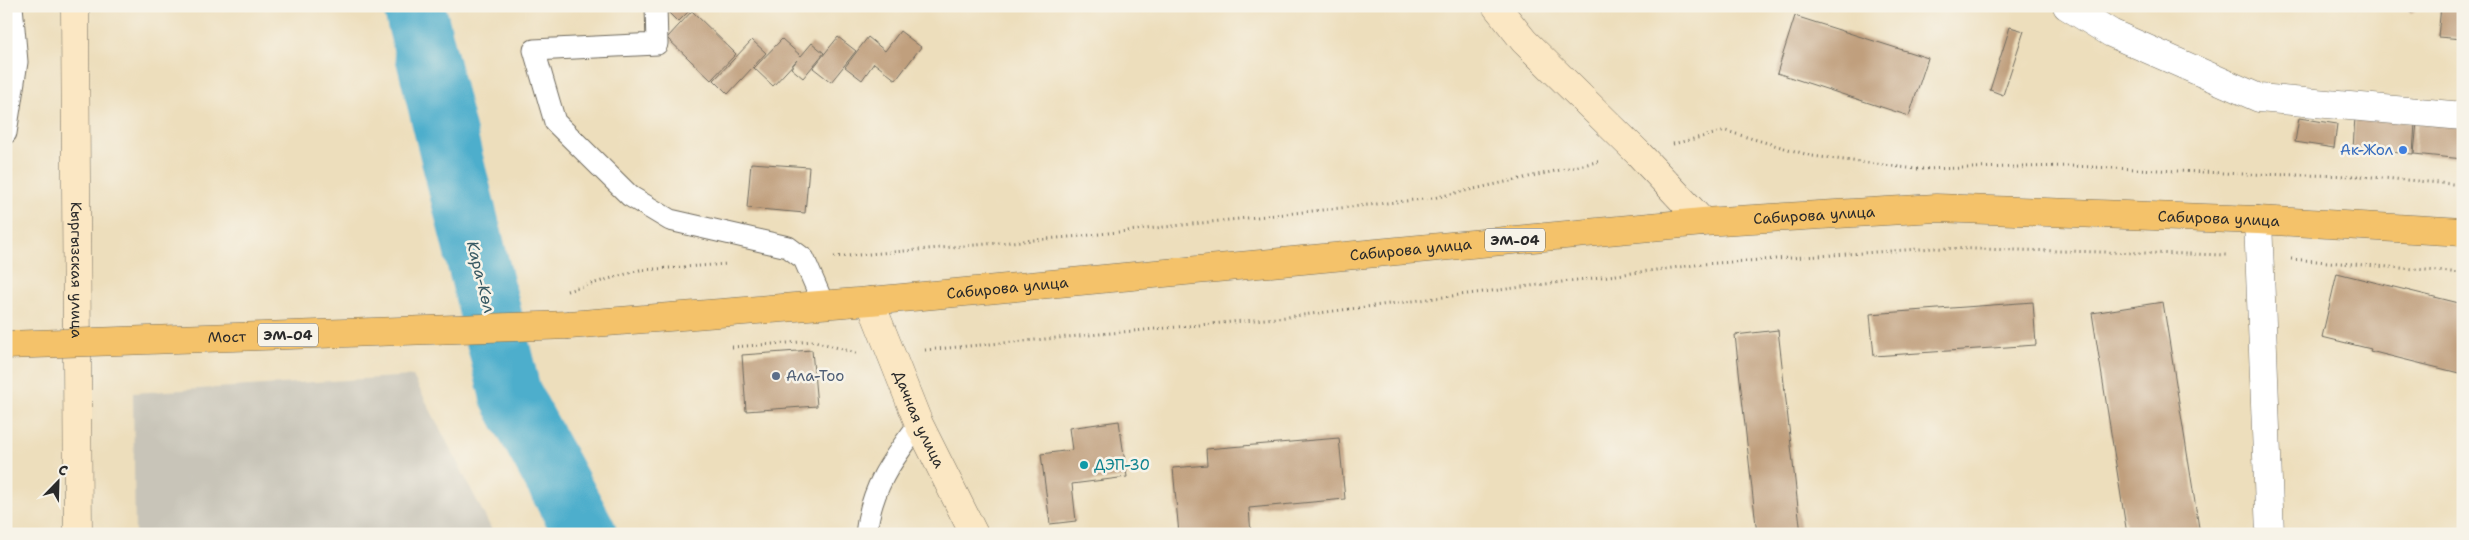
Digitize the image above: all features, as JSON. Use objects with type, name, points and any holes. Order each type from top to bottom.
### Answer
[{"type":"highway","name":"Сабирова улица","points":[[569,325],[823,303],[870,301],[1703,222],[1936,208],[2258,220],[2463,232]]},
{"type":"highway","name":"Мост","points":[[6,345],[569,325]]},
{"type":"street","name":"Кыргызская улица","points":[[75,6],[78,534]]},
{"type":"street","points":[[1496,6],[1524,41],[1638,153],[1703,222]]},
{"type":"street","points":[[2068,6],[2112,33],[2259,98],[2463,116]]},
{"type":"street","points":[[2258,220],[2270,534]]},
{"type":"street","name":"Дачная улица","points":[[870,301],[919,424],[974,534]]},
{"type":"lane","points":[[6,133],[17,62],[12,6]]},
{"type":"lane","points":[[656,6],[657,44],[534,50],[555,122],[630,196],[670,220],[788,247],[804,259],[823,303]]},
{"type":"lane","points":[[866,534],[868,509],[889,464],[919,424]]},
{"type":"path","points":[[804,259],[1082,236],[1433,198],[1638,153],[1726,130],[1812,156],[1916,169],[2070,166],[2244,174],[2360,176],[2463,185]]},
{"type":"path","points":[[726,347],[814,341],[861,355],[891,354],[1287,317],[1712,263],[1934,248],[2258,256],[2463,273]]},
{"type":"path","points":[[567,291],[640,270],[736,264]]},
{"type":"shaded area","points":[[413,376],[494,534],[135,534],[133,393]]},
{"type":"building","points":[[662,6],[694,6],[678,22]]},
{"type":"building","points":[[2407,6],[2422,6],[2411,13]]},
{"type":"building","points":[[2441,6],[2463,6],[2463,39],[2438,37]]},
{"type":"building","points":[[692,11],[736,54],[711,80],[667,38]]},
{"type":"building","points":[[1795,16],[1928,58],[1909,116],[1777,73]]},
{"type":"building","points":[[2010,27],[2024,31],[2003,95],[1990,90]]},
{"type":"building","points":[[900,31],[921,47],[896,80],[874,63],[862,80],[845,67],[868,37],[885,51]]},
{"type":"building","points":[[838,37],[856,51],[831,82],[813,68]]},
{"type":"building","points":[[782,39],[801,56],[812,43],[824,53],[803,78],[791,68],[797,60],[773,86],[754,68]]},
{"type":"building","points":[[752,40],[766,53],[728,94],[714,80]]},
{"type":"building","points":[[2355,117],[2415,122],[2413,154],[2353,149]]},
{"type":"building","points":[[2299,118],[2337,124],[2334,148],[2295,142]]},
{"type":"building","points":[[2417,122],[2463,126],[2463,159],[2414,154]]},
{"type":"building","points":[[751,163],[809,167],[805,213],[747,208]]},
{"type":"building","points":[[2337,273],[2463,304],[2463,374],[2322,337]]},
{"type":"building","points":[[2033,302],[2036,345],[1874,356],[1870,314]]},
{"type":"building","points":[[2163,302],[2200,534],[2127,534],[2092,313]]},
{"type":"building","points":[[1778,330],[1801,534],[1757,534],[1735,335]]},
{"type":"building","points":[[812,350],[817,406],[746,411],[742,355]]},
{"type":"building","name":"ДЭП-30","points":[[1119,421],[1127,477],[1072,484],[1076,521],[1050,524],[1041,454],[1072,450],[1069,428]]},
{"type":"building","points":[[1339,438],[1345,499],[1249,508],[1251,534],[1179,534],[1173,468],[1207,465],[1206,449]]},
{"type":"waterway","name":"Кара-Көл","points":[[414,6],[511,396],[586,534]]},
{"type":"place","name":"Ак-Жол","points":[[2403,150]]},
{"type":"place","name":"Ала-Тоо","points":[[776,376]]},
{"type":"place","name":"ДЭП-30","points":[[1084,465]]}]
